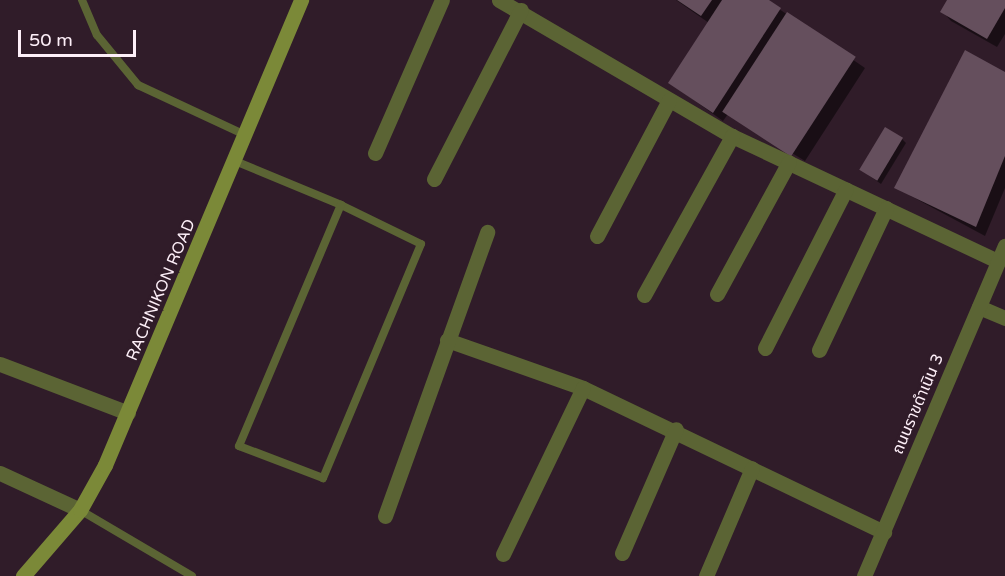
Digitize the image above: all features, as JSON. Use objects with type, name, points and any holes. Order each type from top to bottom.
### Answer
[{"type":"street","name":"RACHNIKON ROAD","points":[[23,576],[80,510],[128,413],[301,0]]},
{"type":"street","points":[[375,153],[442,0]]},
{"type":"street","points":[[499,0],[521,10],[580,51],[732,136],[998,261]]},
{"type":"street","points":[[434,179],[521,10]]},
{"type":"street","points":[[597,236],[669,100]]},
{"type":"street","points":[[644,295],[732,136]]},
{"type":"street","points":[[717,294],[789,162]]},
{"type":"street","points":[[765,348],[846,189]]},
{"type":"street","points":[[819,350],[886,208]]},
{"type":"street","points":[[386,516],[487,232]]},
{"type":"street","name":"ถนนราขดำเนิน 3","points":[[864,576],[1005,246]]},
{"type":"street","points":[[979,307],[1005,318]]},
{"type":"street","points":[[447,340],[583,388],[676,429],[884,531]]},
{"type":"street","points":[[0,364],[128,413]]},
{"type":"street","points":[[503,555],[583,388]]},
{"type":"street","points":[[622,553],[676,429]]},
{"type":"street","points":[[706,576],[752,468]]},
{"type":"street","points":[[0,474],[80,510]]},
{"type":"lane","points":[[82,0],[97,35],[138,86],[245,135]]},
{"type":"lane","points":[[235,161],[341,205],[421,244],[323,478],[239,447],[341,205]]},
{"type":"lane","points":[[80,510],[192,576]]},
{"type":"building","points":[[677,0],[712,0],[701,16]]},
{"type":"building","points":[[722,0],[769,0],[781,8],[713,113],[668,83]]},
{"type":"building","points":[[947,0],[1005,0],[1005,8],[987,39],[940,12]]},
{"type":"building","points":[[787,12],[856,57],[791,156],[722,112]]},
{"type":"building","points":[[965,50],[1005,72],[1005,156],[976,227],[894,188]]},
{"type":"building","points":[[885,127],[903,138],[877,181],[859,170]]}]
